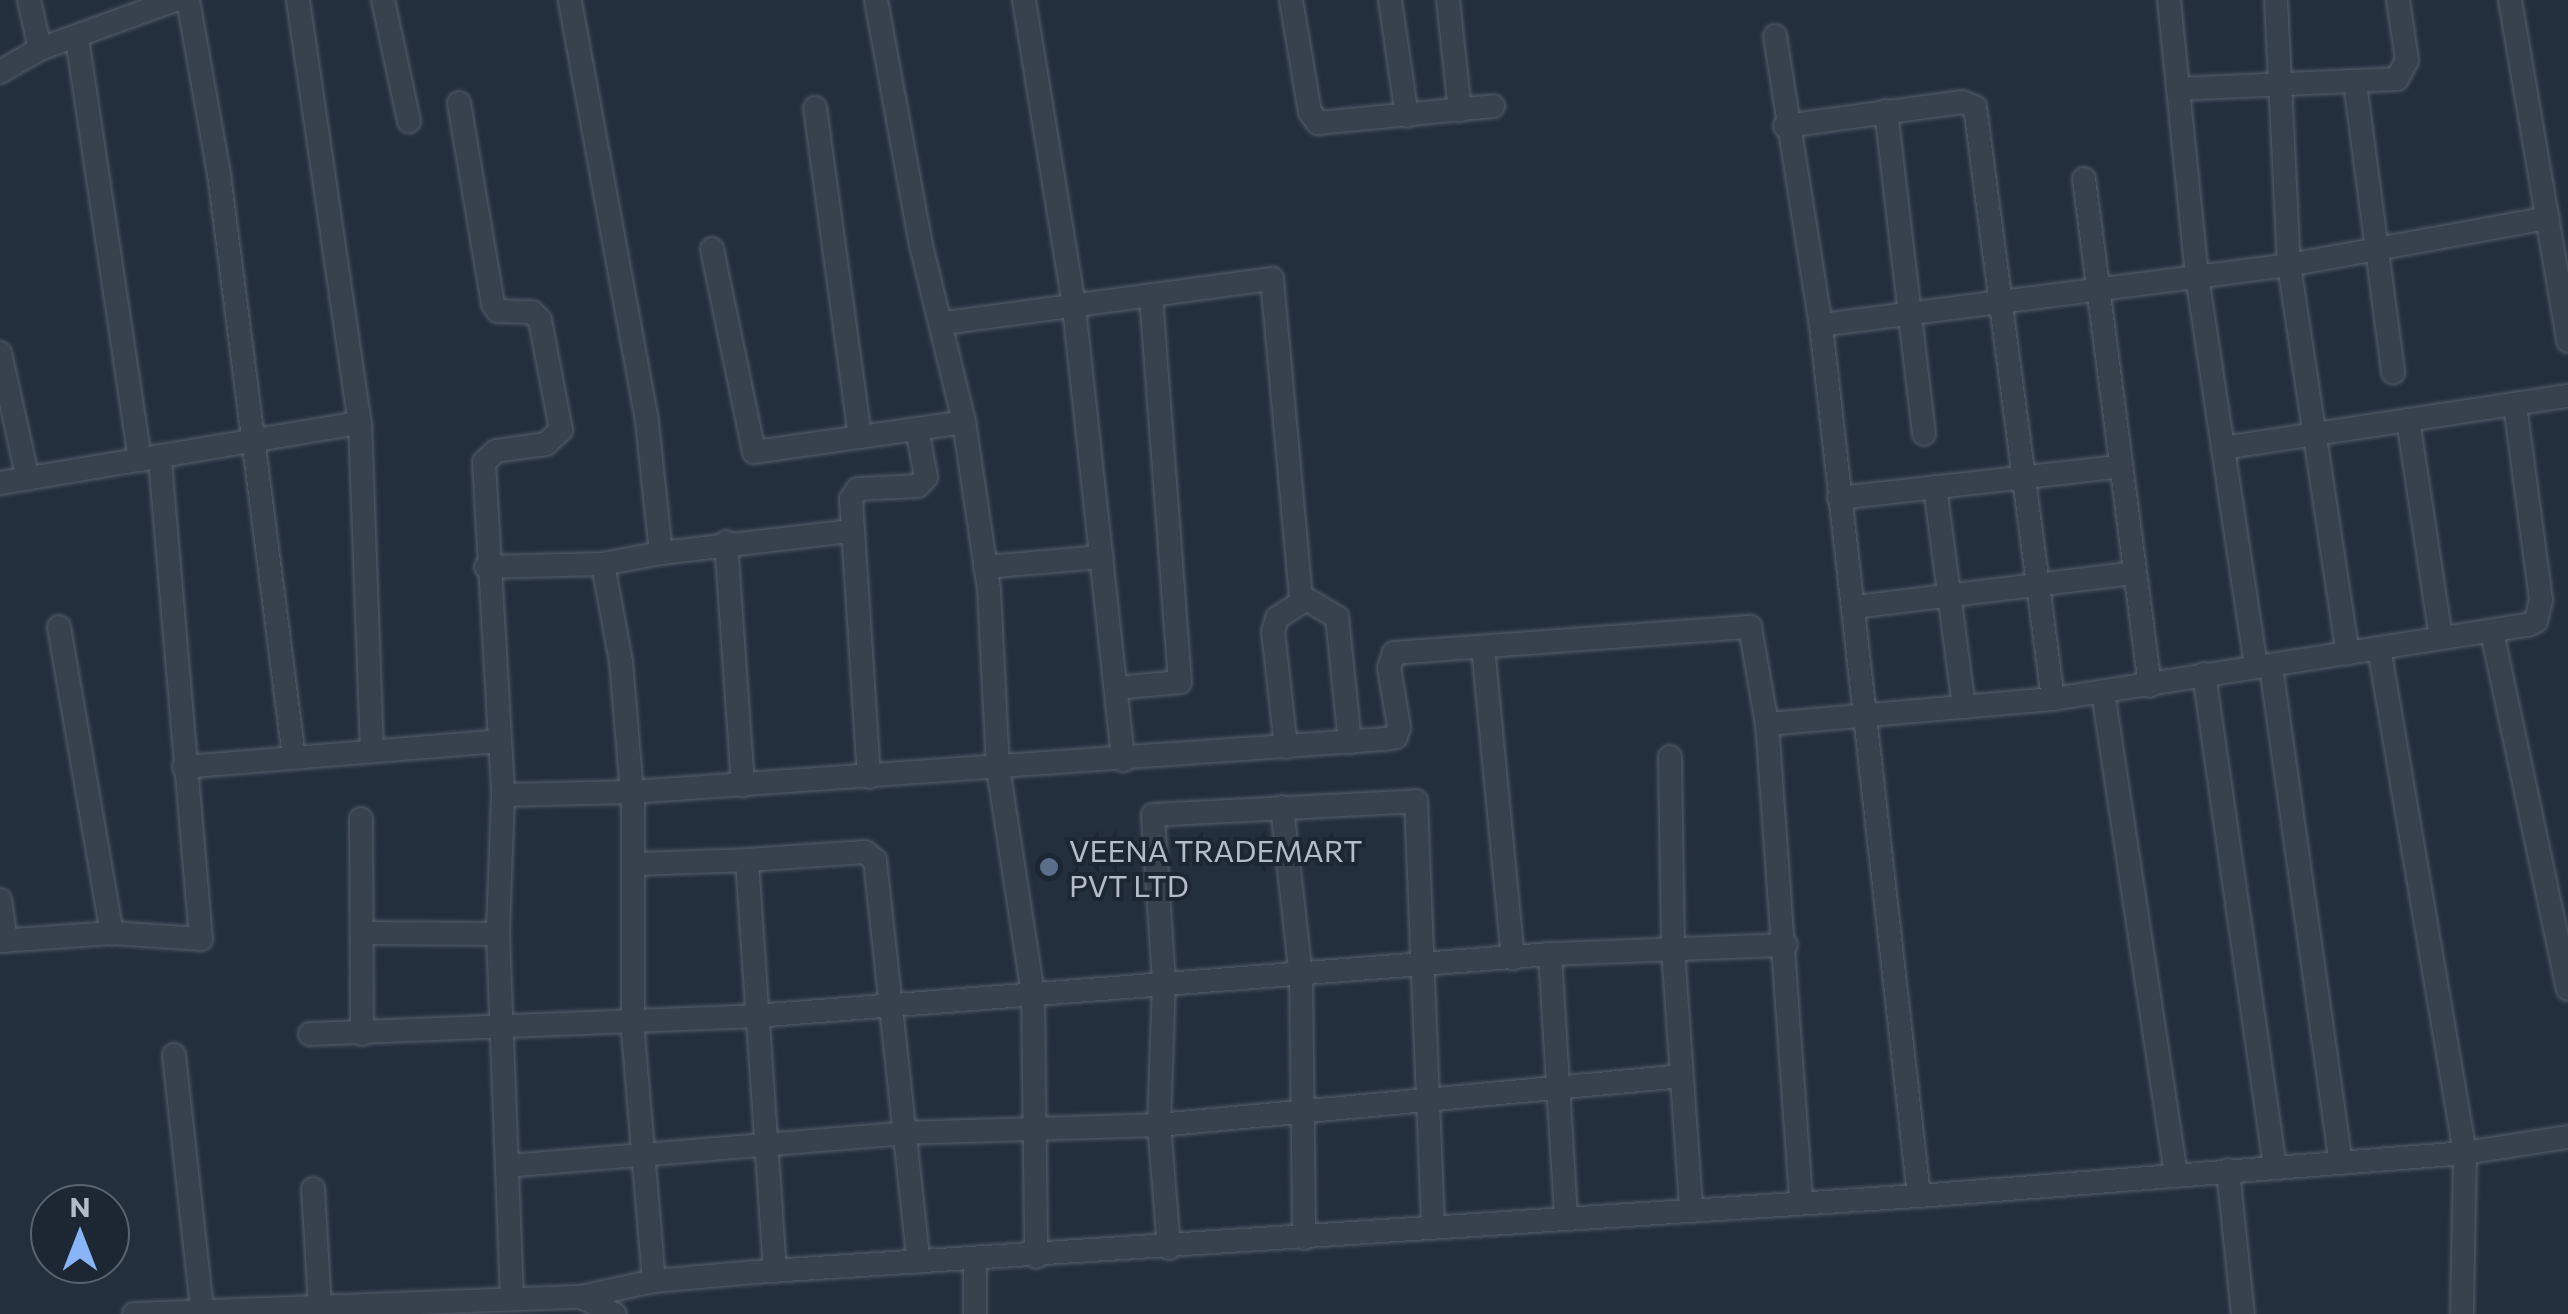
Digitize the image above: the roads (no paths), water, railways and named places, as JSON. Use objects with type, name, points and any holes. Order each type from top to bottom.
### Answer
[{"type":"street","points":[[29,0],[40,48]]},
{"type":"street","points":[[188,0],[256,438],[294,758]]},
{"type":"street","points":[[298,0],[360,423],[372,748]]},
{"type":"street","points":[[383,0],[408,121]]},
{"type":"street","points":[[570,0],[648,421],[660,553]]},
{"type":"street","points":[[876,0],[922,245],[945,323],[964,422],[985,568],[998,768],[1033,994],[1036,1257]]},
{"type":"street","points":[[1024,0],[1074,308],[1123,760]]},
{"type":"street","points":[[1291,0],[1312,119],[1330,124],[1493,106]]},
{"type":"street","points":[[1390,0],[1406,116]]},
{"type":"street","points":[[1448,0],[1460,110]]},
{"type":"street","points":[[2169,0],[2197,276],[2223,448],[2264,666],[2340,1159]]},
{"type":"street","points":[[2276,0],[2289,265],[2348,654]]},
{"type":"street","points":[[2178,89],[2387,82],[2404,72],[2398,0]]},
{"type":"street","points":[[2510,0],[2568,341]]},
{"type":"street","points":[[0,72],[40,48],[78,38],[163,3]]},
{"type":"street","points":[[1775,36],[1785,126],[1821,325],[1839,498],[1869,714],[1920,1196]]},
{"type":"street","points":[[0,900],[3,941],[112,933],[200,940],[150,458],[78,38]]},
{"type":"street","points":[[2355,83],[2392,373]]},
{"type":"street","points":[[1785,126],[1962,102],[1975,107],[2028,476],[2053,700]]},
{"type":"street","points":[[459,103],[493,304],[498,310],[532,312],[540,320],[561,430],[546,444],[496,451],[484,462],[486,568],[503,795],[498,934],[512,1298]]},
{"type":"street","points":[[816,108],[860,438]]},
{"type":"street","points":[[1886,111],[1924,434]]},
{"type":"street","points":[[2084,179],[2117,466],[2150,686]]},
{"type":"street","points":[[1821,325],[2289,265],[2548,218]]},
{"type":"street","points":[[712,248],[754,452],[964,422]]},
{"type":"street","points":[[945,323],[1272,279],[1303,601]]},
{"type":"street","points":[[1116,688],[1180,682],[1152,295]]},
{"type":"street","points":[[0,353],[28,479]]},
{"type":"street","points":[[2223,448],[2568,396]]},
{"type":"street","points":[[1767,724],[2053,700],[2528,625],[2540,613],[2515,404]]},
{"type":"street","points":[[2408,420],[2442,638]]},
{"type":"street","points":[[0,483],[360,423]]},
{"type":"street","points":[[869,777],[852,531],[858,488],[918,486],[926,477],[917,429]]},
{"type":"street","points":[[1839,498],[2117,466]]},
{"type":"street","points":[[1935,487],[1964,707]]},
{"type":"street","points":[[486,568],[603,564],[726,542],[852,531]]},
{"type":"street","points":[[726,542],[743,785]]},
{"type":"street","points":[[985,568],[1102,558]]},
{"type":"street","points":[[603,564],[632,792],[633,1023],[654,1281]]},
{"type":"street","points":[[1854,607],[2133,572]]},
{"type":"street","points":[[1303,601],[1336,617],[1350,742]]},
{"type":"street","points":[[1286,747],[1273,632],[1277,618],[1303,601]]},
{"type":"street","points":[[60,627],[112,933]]},
{"type":"street","points":[[503,795],[632,792],[869,777],[1396,737],[1388,659],[1394,654],[1750,628],[1767,724],[1786,945],[1801,1199]]},
{"type":"street","points":[[2492,632],[2568,989]]},
{"type":"street","points":[[1484,647],[1512,960]]},
{"type":"street","points":[[2378,648],[2465,1154],[2462,1314]]},
{"type":"street","points":[[2204,674],[2275,1164]]},
{"type":"street","points":[[2103,692],[2176,1175]]},
{"type":"street","points":[[184,767],[372,748],[497,741]]},
{"type":"street","points":[[1670,757],[1673,949],[1690,1208]]},
{"type":"street","points":[[1169,1248],[1159,1125],[1164,982],[1153,815],[1416,800],[1426,966],[1427,1101],[1434,1228]]},
{"type":"street","points":[[1282,807],[1301,977],[1304,1238]]},
{"type":"street","points":[[360,819],[362,1034]]},
{"type":"street","points":[[633,864],[870,853],[919,1262]]},
{"type":"street","points":[[747,860],[776,1271]]},
{"type":"street","points":[[364,933],[498,934]]},
{"type":"street","points":[[310,1034],[502,1031],[755,1016],[1164,982],[1301,977],[1550,954],[1786,945]]},
{"type":"street","points":[[1550,954],[1566,1216]]},
{"type":"street","points":[[174,1056],[202,1308]]},
{"type":"street","points":[[507,1166],[642,1151],[905,1133],[1159,1125],[1303,1114],[1682,1076]]},
{"type":"street","points":[[134,1314],[202,1308],[320,1308],[582,1297],[654,1281],[776,1271],[1169,1248],[1801,1199],[1920,1196],[2275,1164],[2465,1154],[2568,1137]]},
{"type":"street","points":[[2228,1170],[2243,1314]]},
{"type":"street","points":[[313,1190],[320,1308]]},
{"type":"street","points":[[975,1258],[975,1314]]},
{"type":"street","points":[[582,1297],[613,1313]]},
{"type":"place","name":"VEENA TRADEMART PVT LTD","points":[[1049,867]]}]
